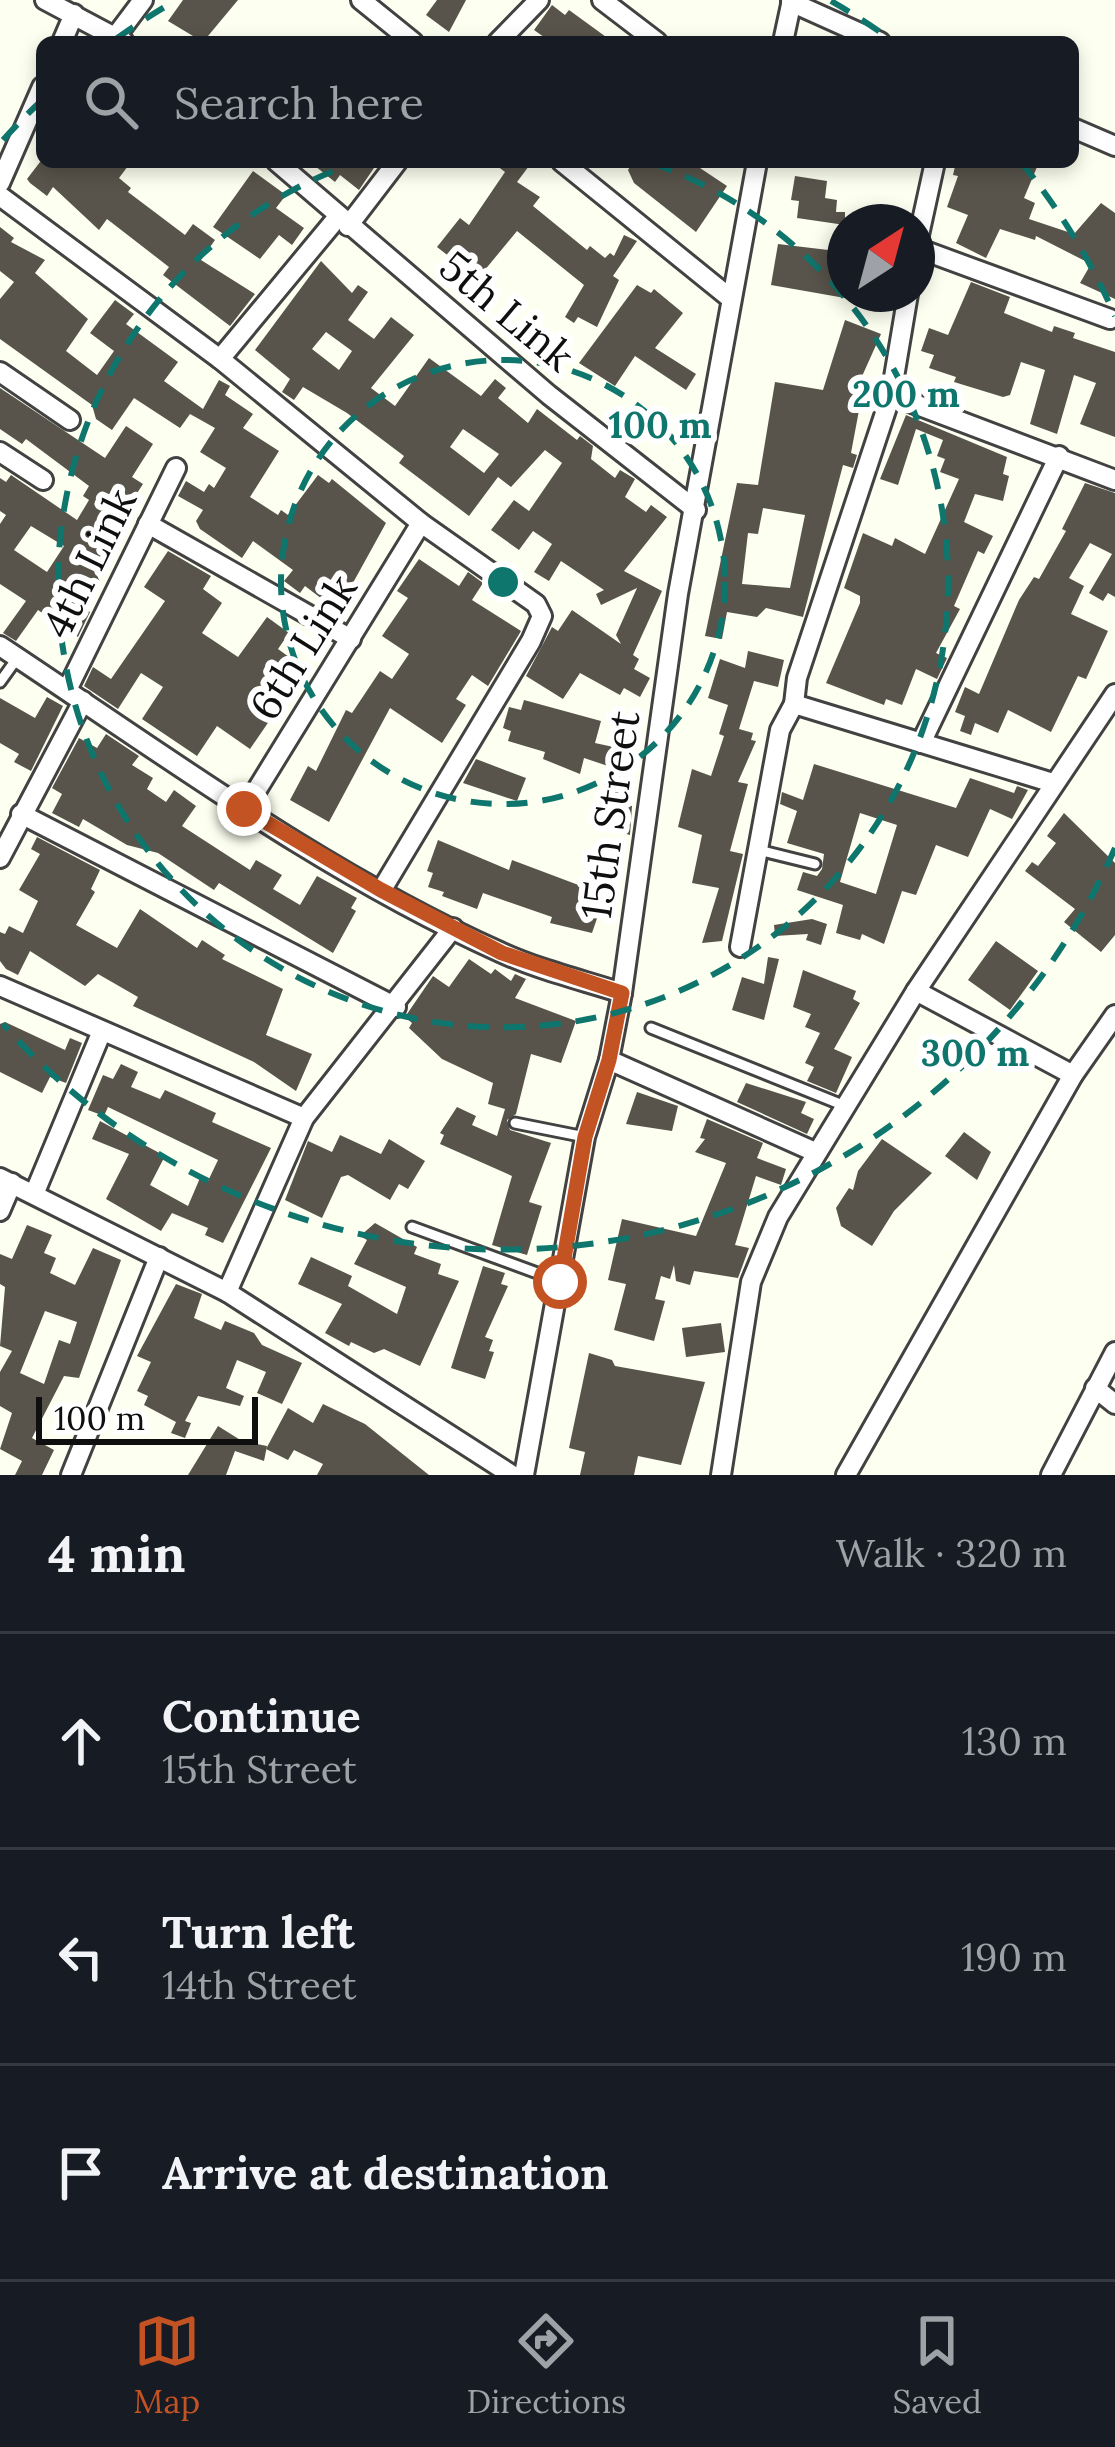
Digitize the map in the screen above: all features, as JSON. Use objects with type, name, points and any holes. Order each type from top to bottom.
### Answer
[{"type":"street","points":[[45,0],[114,36]]},
{"type":"street","points":[[122,36],[143,0]]},
{"type":"street","points":[[361,0],[406,36]]},
{"type":"street","points":[[504,36],[539,0]]},
{"type":"street","points":[[602,0],[649,36]]},
{"type":"street","points":[[784,36],[792,1],[867,36]]},
{"type":"street","points":[[65,36],[74,14]]},
{"type":"street","points":[[0,183],[36,101]]},
{"type":"street","points":[[1079,131],[1115,146]]},
{"type":"street","name":"5th Link","points":[[284,168],[342,222],[696,510]]},
{"type":"street","points":[[220,359],[392,168]]},
{"type":"street","points":[[569,168],[730,298]]},
{"type":"street","name":"15th Street","points":[[524,1475],[585,1137],[609,1060],[622,993],[674,618],[756,168]]},
{"type":"street","points":[[926,204],[934,168]]},
{"type":"street","points":[[0,196],[220,359],[421,523],[536,604],[542,616],[381,890]]},
{"type":"street","points":[[935,253],[1109,319]]},
{"type":"street","points":[[740,947],[780,730],[794,704],[797,678],[891,395],[905,312]]},
{"type":"street","points":[[0,371],[70,420]]},
{"type":"street","points":[[891,395],[1115,480]]},
{"type":"street","points":[[0,452],[43,480]]},
{"type":"street","points":[[922,742],[1059,456]]},
{"type":"street","name":"4th Link","points":[[0,858],[176,468]]},
{"type":"street","name":"6th Link","points":[[244,809],[421,523]]},
{"type":"street","points":[[148,524],[351,639]]},
{"type":"street","points":[[0,646],[244,809],[381,890],[502,953],[622,993]]},
{"type":"street","points":[[721,1475],[751,1282],[778,1217],[916,992],[1115,694]]},
{"type":"street","points":[[794,704],[1053,783]]},
{"type":"street","points":[[21,814],[396,1007]]},
{"type":"street","points":[[227,1292],[304,1118],[396,1007],[453,928]]},
{"type":"street","points":[[0,986],[304,1118]]},
{"type":"street","points":[[916,992],[1073,1075]]},
{"type":"street","points":[[847,1475],[1073,1075],[1115,1016]]},
{"type":"street","points":[[35,1192],[103,1031]]},
{"type":"street","points":[[609,1060],[815,1152]]},
{"type":"street","points":[[0,1211],[6,1181],[35,1192],[227,1292],[512,1475]]},
{"type":"street","points":[[71,1475],[159,1257]]},
{"type":"street","points":[[1051,1475],[1115,1352]]},
{"type":"street","points":[[1095,1388],[1115,1404]]},
{"type":"lane","points":[[0,682],[17,657]]},
{"type":"lane","points":[[758,850],[815,864]]},
{"type":"lane","points":[[651,1028],[844,1106]]},
{"type":"lane","points":[[515,1123],[585,1137]]},
{"type":"lane","points":[[412,1227],[560,1282]]},
{"type":"building","points":[[183,0],[238,0],[208,36],[193,36],[168,21]]},
{"type":"building","points":[[437,0],[466,0],[449,32],[426,15]]},
{"type":"building","points":[[552,5],[565,15],[569,10],[605,36],[542,36],[534,30]]},
{"type":"building","points":[[36,167],[126,168],[119,178],[131,188],[128,192],[185,235],[193,224],[215,240],[201,260],[255,294],[230,326],[163,275],[169,267],[107,219],[99,230],[53,187],[47,196],[27,179]]},
{"type":"building","points":[[318,168],[374,168],[359,190],[340,175],[335,182]]},
{"type":"building","points":[[500,168],[528,168],[517,182],[540,197],[533,206],[587,250],[590,246],[605,258],[610,253],[614,256],[624,235],[637,241],[613,276],[619,280],[597,327],[578,317],[574,323],[565,317],[584,285],[517,231],[484,271],[476,264],[469,272],[437,247],[460,218],[469,225],[505,172]]},
{"type":"building","points":[[700,168],[727,186],[696,232],[634,183],[628,170]]},
{"type":"building","points":[[955,168],[1037,168],[1024,198],[1035,203],[1029,219],[1074,234],[1101,203],[1115,213],[1115,299],[1080,283],[1091,264],[1036,236],[1035,240],[1000,229],[986,258],[956,243],[968,215],[947,207],[958,176],[953,175]]},
{"type":"building","points":[[253,171],[286,195],[276,208],[304,228],[292,245],[279,235],[260,259],[213,227]]},
{"type":"building","points":[[795,176],[827,181],[825,198],[837,200],[827,204],[827,222],[797,218],[799,201],[791,200]]},
{"type":"building","points":[[0,227],[14,238],[11,242],[45,260],[35,273],[88,319],[66,351],[97,375],[114,351],[90,333],[115,300],[134,314],[126,324],[178,362],[164,381],[203,409],[219,380],[230,386],[225,395],[253,414],[243,428],[279,451],[250,497],[278,515],[281,510],[288,515],[318,475],[329,483],[332,479],[386,523],[354,581],[363,587],[341,618],[322,607],[326,602],[305,586],[300,593],[284,581],[293,570],[253,541],[242,558],[200,529],[196,521],[203,510],[178,496],[186,481],[204,492],[209,484],[214,488],[226,468],[200,452],[215,428],[190,414],[180,428],[134,398],[112,430],[96,419],[92,405],[0,339],[0,299],[14,282],[0,271]]},
{"type":"building","points":[[778,244],[827,250],[827,295],[771,285]]},
{"type":"building","points":[[321,261],[352,293],[358,285],[368,292],[348,320],[374,339],[391,317],[414,335],[371,388],[395,406],[429,358],[481,396],[495,379],[506,388],[498,398],[528,423],[537,409],[577,440],[580,436],[593,446],[591,459],[615,478],[620,470],[635,479],[625,497],[646,512],[651,505],[667,517],[624,571],[662,591],[633,655],[639,659],[634,669],[650,678],[640,697],[624,688],[620,695],[580,673],[563,699],[526,676],[552,627],[558,631],[572,610],[621,644],[616,635],[637,588],[601,605],[596,594],[604,590],[561,561],[549,581],[534,572],[552,544],[533,531],[519,550],[491,530],[514,500],[529,511],[562,463],[545,450],[511,487],[498,477],[469,516],[399,463],[404,456],[347,413],[303,387],[294,400],[282,392],[290,379],[255,350]],"holes":[[[326,332],[352,351],[339,370],[312,349]],[[463,429],[499,454],[484,473],[450,447]]]},
{"type":"building","points":[[971,282],[1010,297],[1004,313],[1052,332],[1054,326],[1075,333],[1073,338],[1115,352],[1115,437],[1080,424],[1096,383],[1074,375],[1057,434],[1030,424],[1045,370],[1021,362],[1010,395],[1003,397],[954,382],[956,377],[929,368],[934,355],[921,351],[929,328],[948,335]]},
{"type":"building","points":[[637,285],[651,293],[654,289],[683,313],[655,348],[696,374],[686,390],[635,356],[615,386],[579,363]]},
{"type":"building","points":[[845,320],[881,334],[850,403],[860,405],[851,453],[857,455],[853,468],[843,465],[803,617],[766,608],[757,617],[727,612],[722,639],[705,636],[737,483],[758,485],[775,382],[823,390]],"holes":[[[763,508],[805,515],[790,588],[742,584],[748,533],[758,534]]]},
{"type":"building","points":[[0,388],[105,458],[126,426],[153,444],[132,477],[143,484],[130,504],[115,494],[103,513],[120,524],[95,571],[100,582],[83,607],[90,612],[78,637],[38,610],[16,641],[3,633],[26,601],[0,584],[0,524],[6,515],[0,511],[0,478],[6,482],[11,475],[77,520],[89,500],[83,496],[89,486],[26,439],[22,444],[0,429]],"holes":[[[31,526],[64,546],[47,572],[14,550]]]},
{"type":"building","points":[[906,415],[1007,457],[1003,474],[1009,476],[1003,501],[975,494],[964,522],[993,536],[984,554],[978,551],[954,606],[960,609],[936,653],[947,658],[937,679],[916,669],[902,705],[886,699],[884,705],[826,683],[860,603],[860,596],[844,588],[863,533],[892,546],[895,538],[925,554],[959,479],[940,472],[945,459],[937,456],[943,440],[916,429],[898,485],[880,479]]},
{"type":"building","points":[[1085,483],[1115,493],[1115,597],[1108,593],[1103,601],[1089,593],[1112,554],[1090,543],[1069,578],[1084,586],[1071,614],[1108,631],[1086,679],[1078,676],[1051,732],[1008,710],[998,733],[975,723],[971,735],[960,731],[965,716],[955,712],[965,687],[979,694],[1019,600],[1034,577],[1039,579],[1066,531],[1062,529]]},
{"type":"building","points":[[168,551],[211,576],[203,589],[222,603],[202,633],[238,657],[267,617],[289,633],[278,649],[289,657],[271,681],[289,692],[250,749],[217,726],[197,756],[142,719],[163,687],[141,673],[118,709],[84,686],[93,667],[111,679],[165,601],[144,587]]},
{"type":"building","points":[[419,559],[459,586],[468,572],[483,583],[472,600],[521,631],[488,686],[472,675],[456,699],[466,705],[442,743],[390,708],[329,822],[290,800],[308,766],[316,771],[346,710],[352,713],[380,671],[392,679],[409,654],[382,636],[408,598],[397,591]]},
{"type":"building","points":[[748,651],[784,660],[778,687],[754,681],[739,729],[753,733],[751,740],[756,741],[738,782],[748,784],[730,851],[743,854],[722,941],[702,943],[719,888],[692,883],[702,835],[678,827],[692,769],[711,776],[724,736],[719,734],[728,705],[708,698],[720,659],[745,668]]},
{"type":"building","points":[[47,697],[63,706],[31,771],[14,762],[19,754],[0,743],[0,698],[35,718]]},
{"type":"building","points":[[524,700],[601,721],[595,743],[632,751],[622,803],[632,806],[630,835],[591,824],[601,799],[605,800],[611,767],[584,758],[580,774],[543,759],[545,752],[508,741],[511,731],[503,728],[509,707],[521,710]]},
{"type":"building","points":[[106,734],[139,756],[132,765],[153,778],[147,789],[166,802],[174,790],[196,806],[182,826],[250,870],[256,860],[282,875],[273,889],[300,905],[317,876],[357,898],[351,908],[356,911],[333,953],[219,883],[214,890],[158,853],[127,845],[83,819],[79,827],[52,813],[62,794],[52,788],[79,738],[97,748]]},
{"type":"building","points":[[476,759],[526,778],[517,801],[463,783]]},
{"type":"building","points":[[814,764],[956,808],[970,778],[1014,793],[1017,786],[1028,790],[1012,819],[990,809],[968,857],[936,845],[916,895],[902,891],[884,944],[862,934],[860,940],[836,933],[843,905],[797,890],[803,872],[817,876],[824,854],[787,843],[797,811],[780,804],[782,792],[803,800]],"holes":[[[860,813],[897,825],[876,894],[840,882]]]},
{"type":"building","points":[[1064,813],[1115,863],[1115,935],[1101,952],[1064,922],[1075,909],[1025,871],[1032,862],[1038,866],[1056,843],[1047,836]]},
{"type":"building","points":[[37,837],[100,870],[91,889],[95,892],[76,925],[117,948],[140,909],[197,948],[202,940],[225,955],[222,959],[283,989],[266,1035],[312,1054],[296,1091],[254,1062],[133,1006],[138,997],[98,974],[85,986],[30,951],[18,975],[6,969],[0,961],[0,932],[5,934],[9,926],[23,933],[38,901],[19,890],[40,854],[31,849]]},
{"type":"building","points":[[438,840],[509,870],[512,860],[605,895],[592,933],[550,923],[552,917],[483,893],[477,909],[442,896],[444,892],[428,887],[433,873],[427,871]]},
{"type":"building","points":[[812,919],[827,924],[821,945],[806,940],[808,934],[775,936],[774,925]]},
{"type":"building","points":[[996,941],[1038,971],[1010,1010],[968,980]]},
{"type":"building","points":[[768,957],[779,959],[764,1020],[732,1010],[742,977],[764,984]]},
{"type":"building","points":[[469,959],[491,974],[495,969],[511,981],[515,974],[526,979],[515,998],[576,1021],[561,1063],[531,1054],[516,1114],[507,1120],[510,1130],[551,1143],[529,1202],[542,1206],[527,1255],[492,1245],[512,1176],[440,1144],[444,1135],[440,1133],[457,1107],[476,1116],[472,1125],[497,1136],[505,1109],[488,1104],[493,1083],[442,1059],[409,1028],[412,1023],[405,1017],[433,976],[449,987]]},
{"type":"building","points":[[803,970],[856,991],[853,999],[860,1003],[834,1049],[852,1057],[836,1093],[807,1081],[814,1067],[805,1063],[820,1033],[805,1027],[811,1014],[793,1007]]},
{"type":"building","points":[[5,1022],[65,1050],[70,1038],[82,1043],[66,1083],[50,1077],[42,1093],[0,1072],[0,1024]]},
{"type":"building","points":[[121,1064],[138,1072],[131,1087],[160,1099],[165,1090],[216,1113],[212,1122],[271,1148],[223,1243],[205,1235],[208,1228],[172,1213],[161,1231],[106,1199],[129,1154],[92,1139],[100,1121],[165,1156],[150,1185],[188,1206],[200,1178],[208,1181],[218,1160],[108,1107],[104,1116],[88,1110],[103,1075],[113,1079]]},
{"type":"building","points":[[746,1083],[806,1102],[801,1113],[814,1119],[807,1134],[737,1102]]},
{"type":"building","points":[[637,1092],[678,1106],[672,1131],[626,1124]]},
{"type":"building","points":[[707,1119],[763,1143],[757,1158],[786,1169],[781,1185],[756,1176],[735,1245],[749,1248],[738,1278],[694,1271],[690,1285],[676,1281],[674,1265],[670,1279],[661,1276],[655,1299],[665,1301],[654,1341],[614,1330],[626,1284],[608,1280],[622,1219],[696,1236],[726,1163],[695,1152],[705,1139],[700,1138]]},
{"type":"building","points":[[964,1132],[991,1152],[977,1180],[945,1156]]},
{"type":"building","points":[[340,1135],[381,1154],[389,1139],[425,1161],[408,1189],[399,1184],[390,1200],[348,1175],[341,1177],[322,1218],[285,1200],[308,1141],[332,1152]]},
{"type":"building","points":[[882,1139],[932,1173],[894,1211],[872,1246],[841,1226],[836,1208],[849,1188],[853,1190],[858,1171]]},
{"type":"building","points":[[375,1223],[417,1247],[414,1254],[441,1264],[438,1274],[459,1281],[420,1366],[384,1349],[374,1353],[351,1342],[349,1346],[325,1333],[342,1304],[298,1284],[311,1257],[352,1276],[348,1286],[397,1314],[406,1287],[354,1264],[367,1240],[360,1236]]},
{"type":"building","points":[[27,1225],[52,1235],[44,1253],[56,1258],[50,1273],[75,1285],[93,1248],[121,1260],[79,1378],[64,1376],[32,1438],[54,1450],[42,1475],[15,1475],[22,1461],[0,1449],[12,1413],[0,1406],[0,1372],[12,1351],[0,1346],[5,1287],[0,1284],[0,1254],[12,1259]],"holes":[[[45,1311],[77,1322],[70,1344],[59,1340],[44,1384],[20,1373]]]},
{"type":"building","points":[[483,1266],[505,1273],[501,1284],[508,1286],[485,1337],[493,1340],[489,1351],[494,1352],[485,1379],[451,1368]]},
{"type":"building","points":[[176,1284],[202,1294],[194,1318],[221,1330],[225,1321],[254,1333],[262,1345],[302,1363],[282,1404],[257,1393],[266,1372],[237,1360],[226,1388],[244,1396],[240,1406],[198,1396],[185,1421],[191,1423],[185,1438],[171,1433],[176,1422],[144,1405],[148,1396],[137,1391],[151,1362],[137,1356]]},
{"type":"building","points":[[721,1323],[725,1352],[686,1357],[682,1328]]},
{"type":"building","points":[[589,1353],[612,1360],[615,1366],[705,1382],[681,1465],[638,1456],[634,1475],[580,1475],[585,1452],[569,1448]]},
{"type":"building","points":[[323,1404],[365,1424],[429,1475],[317,1475],[323,1464],[294,1450],[288,1460],[266,1449],[288,1408],[313,1423]]},
{"type":"building","points":[[218,1426],[242,1441],[267,1446],[264,1461],[235,1451],[226,1475],[188,1475]]},
{"type":"route","points":[[244,809],[381,890],[502,953],[622,993],[609,1060],[585,1137],[560,1282]]}]
